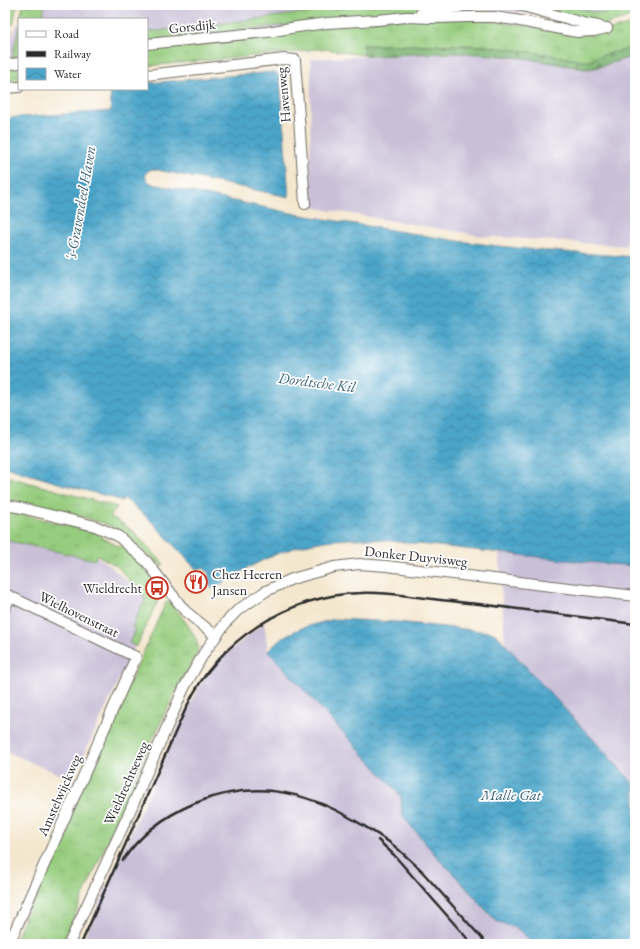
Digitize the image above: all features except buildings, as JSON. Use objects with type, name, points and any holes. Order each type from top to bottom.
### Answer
[{"type":"street","name":"Gorsdijk","points":[[148,44],[267,32],[326,23],[406,17],[469,5]]},
{"type":"street","name":"Gorsdijk","points":[[406,17],[494,17],[577,32],[607,28],[519,5]]},
{"type":"street","name":"Havenweg","points":[[148,75],[284,59],[295,60],[305,204]]},
{"type":"street","points":[[5,64],[18,63]]},
{"type":"street","points":[[5,88],[18,87]]},
{"type":"street","points":[[5,505],[95,526],[118,536],[147,562],[185,611],[216,636]]},
{"type":"street","name":"Donker Duyvisweg","points":[[216,636],[238,610],[273,588],[292,579],[334,567],[359,564],[635,596]]},
{"type":"street","name":"Wielhovenstraat","points":[[5,608],[8,595],[136,657]]},
{"type":"street","name":"Wieldrechtseweg","points":[[69,944],[184,688],[204,653],[216,636]]},
{"type":"street","name":"Amstelwijckweg","points":[[9,944],[136,657]]},
{"type":"shaded area","points":[[27,5],[635,5],[608,20],[468,9],[148,56],[148,18],[20,18]]},
{"type":"shaded area","points":[[18,23],[18,75],[5,77],[5,50]]},
{"type":"shaded area","points":[[513,49],[635,54],[635,152],[626,246],[483,236],[310,207],[311,59]]},
{"type":"shaded area","points":[[5,535],[101,559],[147,597],[134,648],[72,780],[5,751]]},
{"type":"shaded area","points":[[499,553],[635,566],[635,785],[505,644]]},
{"type":"shaded area","points":[[264,622],[268,651],[397,791],[401,797],[402,813],[405,819],[443,864],[496,921],[521,931],[533,944],[81,944],[183,716],[201,683],[216,663]]},
{"type":"green space","points":[[7,5],[17,5],[13,25],[5,22],[5,9]]},
{"type":"green space","points":[[23,5],[45,5],[42,18],[20,18]]},
{"type":"green space","points":[[362,5],[442,5],[412,11],[148,41],[148,32]]},
{"type":"green space","points":[[529,5],[564,5],[603,13],[635,5],[635,16],[604,25]]},
{"type":"green space","points":[[396,18],[477,19],[592,35],[635,23],[635,47],[603,55],[589,61],[485,46],[364,45],[364,55],[316,49],[148,66],[148,47]]},
{"type":"green space","points":[[5,29],[12,30],[6,54],[5,54]]},
{"type":"green space","points":[[18,30],[18,57],[12,58]]},
{"type":"green space","points":[[363,45],[485,46],[546,54],[582,61],[589,61],[603,55],[635,47],[635,56],[595,68],[584,69],[505,56],[465,53],[376,56],[364,55]]},
{"type":"green space","points":[[18,65],[18,80],[5,81],[5,68]]},
{"type":"green space","points":[[5,476],[117,507],[110,516],[135,533],[164,564],[162,566],[159,562],[157,564],[150,555],[148,556],[125,534],[106,524],[83,517],[5,499]]},
{"type":"green space","points":[[5,510],[97,533],[101,537],[118,546],[125,547],[162,590],[160,591],[161,594],[137,646],[129,643],[136,629],[132,627],[142,605],[144,604],[145,598],[117,566],[97,555],[95,560],[5,540]]},
{"type":"green space","points":[[166,602],[171,603],[192,631],[197,643],[197,654],[177,689],[154,736],[62,944],[13,944],[165,604]]},
{"type":"water","points":[[273,72],[278,74],[280,78],[289,197],[153,169],[149,170],[146,174],[146,178],[150,183],[301,215],[458,241],[537,250],[635,257],[635,566],[373,539],[343,539],[313,543],[283,551],[252,566],[212,589],[209,582],[209,574],[204,568],[196,569],[151,521],[124,498],[122,501],[5,467],[5,118],[111,111],[110,90],[148,90],[148,83]]},
{"type":"water","points":[[635,141],[635,195],[632,192]]},
{"type":"water","name":"Malle Gat","points":[[335,619],[398,622],[491,632],[497,635],[635,785],[635,944],[533,944],[521,931],[496,921],[443,864],[405,819],[402,813],[401,797],[397,791],[268,651],[282,638],[294,631]]},
{"type":"railway","points":[[81,944],[187,706],[200,682],[217,661],[237,642],[282,612],[308,602],[334,596],[379,593],[635,624]]},
{"type":"railway","points":[[123,860],[145,834],[173,814],[193,804],[214,797],[235,792],[255,790],[275,791],[295,795],[334,809],[388,841],[422,871]]},
{"type":"railway","points":[[378,840],[394,855],[472,944]]},
{"type":"railway","points":[[418,867],[487,944]]},
{"type":"place","name":"Chez Heeren Jansen","points":[[196,582]]},
{"type":"place","name":"Wieldrecht","points":[[157,588]]},
{"type":"water label","name":"'s-Gravendeel Haven","points":[[80,203]]},
{"type":"water label","name":"Dordtsche Kil","points":[[317,382]]}]
